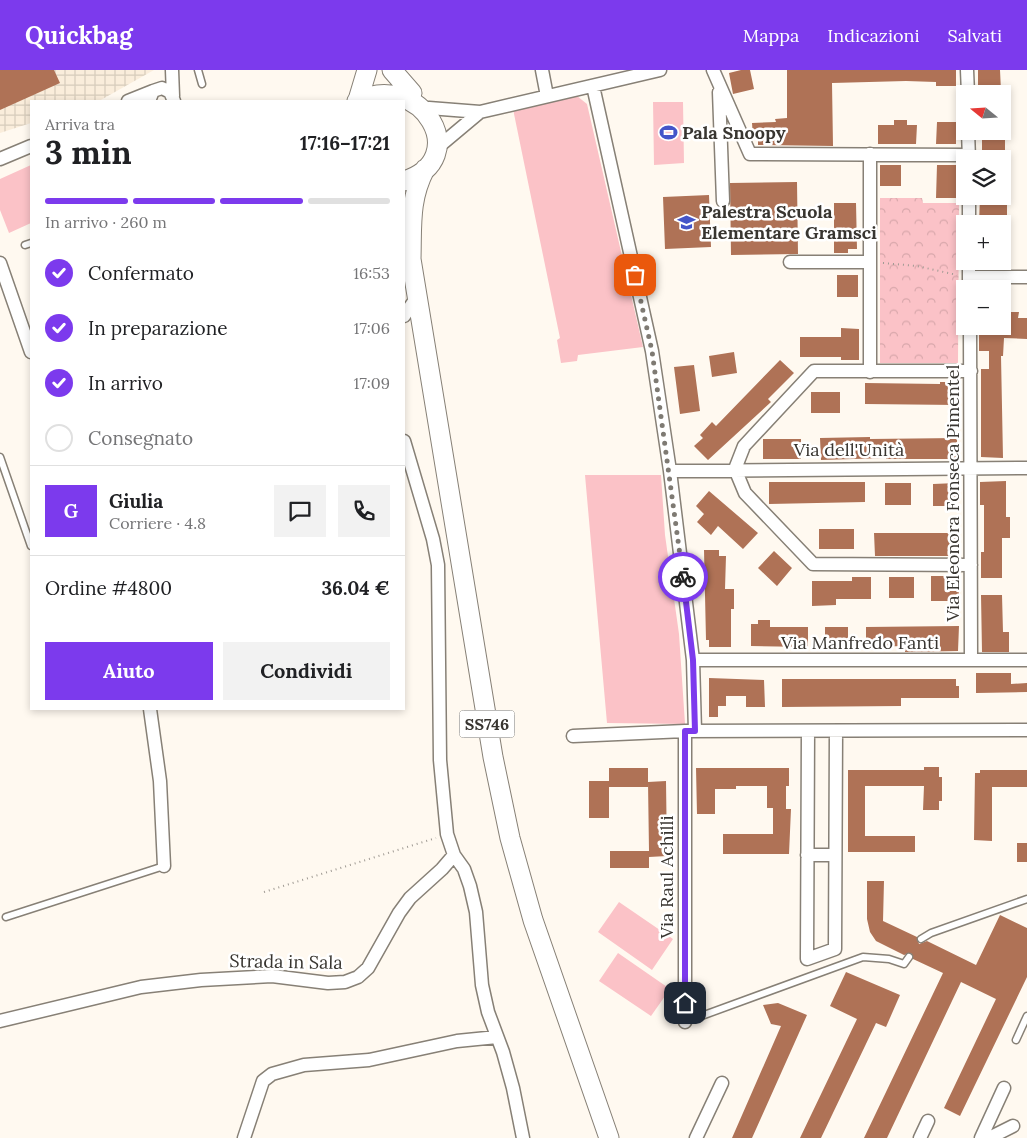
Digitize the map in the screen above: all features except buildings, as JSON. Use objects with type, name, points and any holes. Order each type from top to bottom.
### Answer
[{"type":"main road","points":[[358,100],[367,70]]},
{"type":"main road","points":[[392,70],[412,94],[429,108],[435,120],[438,134],[437,148]]},
{"type":"main road","points":[[359,100],[370,92],[384,88],[399,89],[412,94]]},
{"type":"main road","name":"SS746","points":[[437,148],[416,187],[412,204],[407,250],[417,297],[493,757],[510,838],[534,920],[609,1138]]},
{"type":"main road","name":"SS746","points":[[405,182],[412,179],[425,169]]},
{"type":"street","points":[[153,94],[165,70]]},
{"type":"street","points":[[172,70],[174,100]]},
{"type":"street","points":[[542,70],[547,96]]},
{"type":"street","points":[[429,108],[480,112],[660,70]]},
{"type":"street","points":[[712,70],[750,154],[870,154],[956,157]]},
{"type":"street","points":[[967,70],[968,85]]},
{"type":"street","points":[[718,85],[723,200]]},
{"type":"street","name":"Via Raul Achilli","points":[[593,86],[652,351],[670,471],[693,660],[685,1022]]},
{"type":"street","points":[[132,100],[166,89],[174,100]]},
{"type":"street","points":[[437,148],[480,112]]},
{"type":"street","points":[[0,159],[30,146]]},
{"type":"street","points":[[870,154],[870,372]]},
{"type":"street","points":[[790,262],[870,262]]},
{"type":"street","points":[[0,263],[30,349]]},
{"type":"street","points":[[998,280],[1027,277]]},
{"type":"street","points":[[405,315],[417,297]]},
{"type":"street","name":"Via Eleonora Fonseca Pimentel","points":[[970,335],[971,660]]},
{"type":"street","points":[[971,371],[814,371],[744,446],[739,454],[735,469],[744,493],[813,564],[971,565]]},
{"type":"street","points":[[405,444],[433,539],[438,565],[440,760],[446,834],[454,855],[464,869],[470,886],[476,912],[482,985],[488,1012],[513,1088],[523,1138]]},
{"type":"street","name":"Via dell'Unità","points":[[670,471],[1027,468]]},
{"type":"street","name":"Via Manfredo Fanti","points":[[693,660],[1027,660]]},
{"type":"street","points":[[150,710],[160,781],[164,866]]},
{"type":"street","points":[[808,731],[807,959],[835,949],[836,730]]},
{"type":"street","points":[[573,736],[690,731],[1027,730]]},
{"type":"street","name":"Strada in Sala","points":[[0,1021],[141,987],[201,980],[272,976],[328,983],[345,982],[358,978],[368,968],[399,913],[410,898],[442,869],[454,855]]},
{"type":"street","points":[[807,855],[835,855]]},
{"type":"street","points":[[244,1138],[263,1082],[272,1074],[304,1065],[369,1060],[457,1041],[497,1037]]},
{"type":"street","points":[[696,1138],[722,1083]]},
{"type":"street","points":[[981,1138],[1004,1088]]},
{"type":"street","points":[[920,1138],[928,1121]]},
{"type":"street","points":[[989,1138],[1013,1126]]},
{"type":"lane","points":[[198,70],[202,84]]},
{"type":"lane","points":[[0,457],[30,543]]},
{"type":"lane","points":[[6,917],[164,866]]},
{"type":"lane","points":[[921,939],[931,932],[1027,899]]},
{"type":"lane","points":[[685,1022],[863,958],[889,959],[904,964],[909,957]]},
{"type":"lane","points":[[1016,1040],[1027,1016]]},
{"type":"path","points":[[870,262],[917,266],[960,280]]},
{"type":"path","points":[[264,892],[446,834]]},
{"type":"shaded area","points":[[0,70],[154,70],[101,100],[30,100],[30,123],[0,133]]},
{"type":"green space","points":[[577,96],[587,104],[643,347],[578,355],[577,361],[561,363],[557,340],[560,338],[513,109]]},
{"type":"green space","name":"Pala Snoopy","points":[[653,102],[683,102],[684,163],[654,165]]},
{"type":"green space","points":[[30,165],[30,223],[9,233],[0,210],[0,179]]},
{"type":"green space","points":[[880,198],[922,198],[923,203],[956,203],[956,205],[959,205],[959,215],[956,215],[956,270],[959,270],[959,280],[956,280],[958,363],[880,363]]},
{"type":"green space","points":[[585,475],[661,475],[665,535],[679,634],[685,724],[607,723]]},
{"type":"green space","points":[[619,902],[673,939],[652,970],[598,932]]},
{"type":"green space","points":[[618,953],[670,989],[651,1016],[599,981]]},
{"type":"way so far","points":[[635,275],[652,351],[670,471],[683,577]]},
{"type":"place","name":"Pala Snoopy","points":[[668,133]]},
{"type":"place","name":"Palestra Scuola Elementare Gramsci","points":[[687,222]]},
{"type":"route","points":[[683,577],[693,660],[695,731],[685,731],[685,1003]]}]
